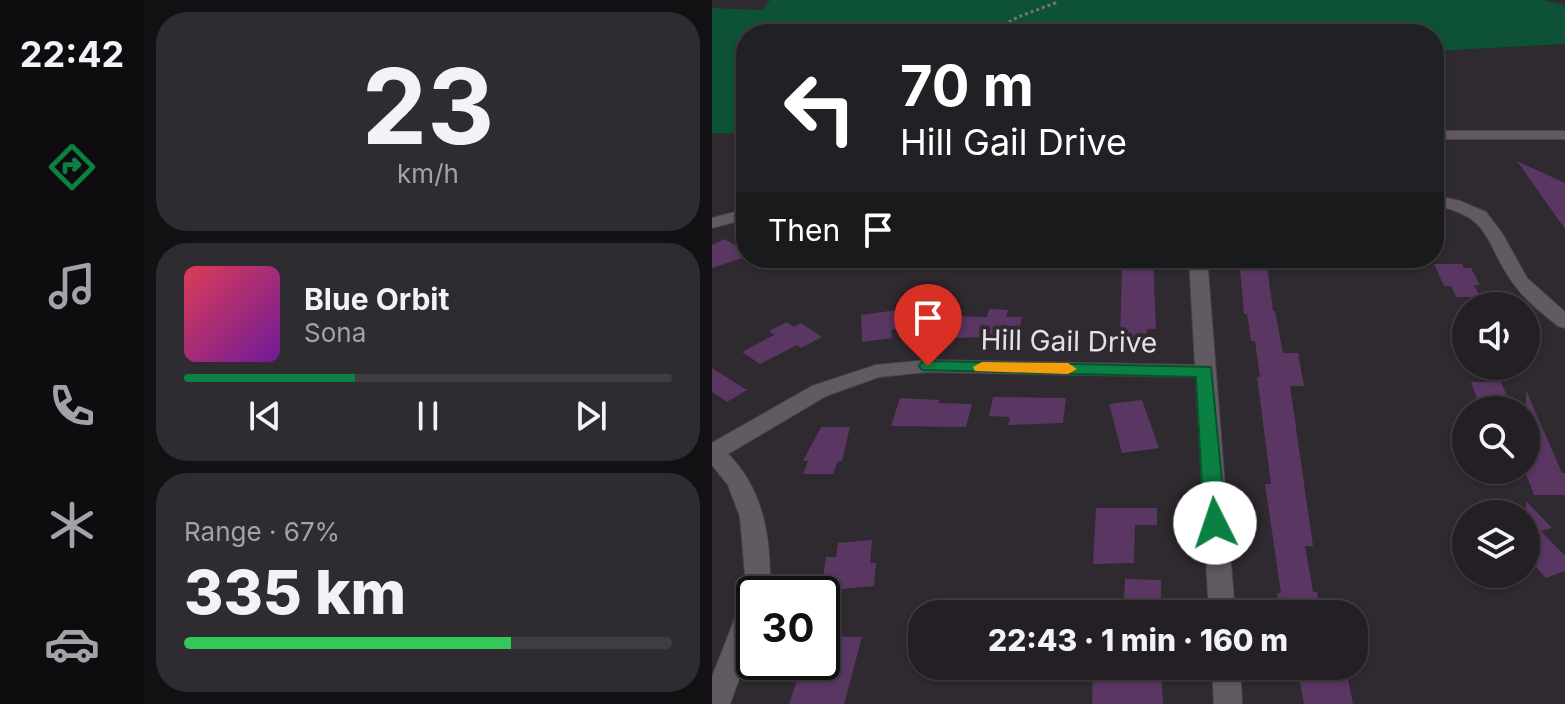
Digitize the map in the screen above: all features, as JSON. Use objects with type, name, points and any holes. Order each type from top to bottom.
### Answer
[{"type":"street","points":[[1444,135],[1565,135]]},
{"type":"street","points":[[1444,201],[1474,204],[1488,220],[1530,294],[1565,322]]},
{"type":"street","points":[[712,223],[736,217]]},
{"type":"street","points":[[1199,268],[1221,600]]},
{"type":"street","name":"Hill Gail Drive","points":[[712,453],[819,391],[876,371],[928,366],[1205,371]]},
{"type":"street","points":[[712,453],[744,491],[755,518],[757,576]]},
{"type":"street","points":[[716,704],[736,650]]},
{"type":"street","points":[[1227,680],[1228,704]]},
{"type":"path","points":[[1006,24],[1055,3],[1054,0]]},
{"type":"green space","points":[[770,0],[1543,0],[1565,5],[1565,44],[1444,50],[1444,24],[736,24],[736,134],[712,133],[712,8],[762,10]]},
{"type":"building","points":[[1517,161],[1565,183],[1565,229]]},
{"type":"building","points":[[725,239],[736,246],[736,260],[712,268],[712,245]]},
{"type":"building","points":[[1444,264],[1462,264],[1464,268],[1471,268],[1480,285],[1474,285],[1478,292],[1454,292],[1451,286],[1444,286],[1436,268],[1444,268]]},
{"type":"building","points":[[1122,268],[1153,268],[1156,329],[1147,329],[1147,342],[1120,343]]},
{"type":"building","points":[[1240,268],[1267,268],[1283,353],[1298,353],[1304,386],[1290,386],[1313,546],[1305,546],[1313,592],[1317,592],[1318,600],[1278,600],[1277,593],[1281,593],[1265,484],[1271,484],[1257,377],[1260,377],[1247,314],[1244,314]]},
{"type":"building","points":[[926,306],[928,325],[891,330],[892,338],[862,342],[861,315]]},
{"type":"building","points":[[989,309],[1008,310],[1006,317],[1022,317],[1018,336],[953,338],[959,316],[987,317]]},
{"type":"building","points":[[787,322],[794,327],[801,323],[822,337],[801,348],[797,345],[760,364],[742,352],[774,335],[769,331]]},
{"type":"building","points":[[712,368],[747,390],[727,402],[712,392]]},
{"type":"building","points":[[1471,382],[1501,382],[1507,396],[1476,396]]},
{"type":"building","points":[[993,397],[1066,398],[1063,423],[1008,425],[1010,417],[989,416]]},
{"type":"building","points":[[900,398],[972,404],[966,427],[891,426]]},
{"type":"building","points":[[1142,400],[1159,448],[1122,453],[1109,404]]},
{"type":"building","points":[[1540,422],[1562,473],[1565,473],[1565,495],[1534,495],[1530,484],[1540,484]]},
{"type":"building","points":[[821,427],[850,427],[842,461],[838,461],[833,474],[803,474],[808,461],[803,461]]},
{"type":"building","points":[[1096,508],[1157,508],[1157,525],[1135,525],[1134,563],[1093,564]]},
{"type":"building","points":[[1540,516],[1552,528],[1541,531],[1565,556],[1565,571],[1546,578],[1540,571]]},
{"type":"building","points":[[872,540],[870,563],[876,563],[874,586],[840,589],[840,576],[823,576],[826,557],[836,557],[838,543]]},
{"type":"building","points":[[1125,579],[1161,580],[1161,600],[1108,600],[1124,598]]},
{"type":"building","points":[[840,636],[862,637],[844,704],[789,704],[797,680],[840,680]]},
{"type":"building","points":[[1093,680],[1161,680],[1163,704],[1092,704]]},
{"type":"building","points":[[1300,680],[1348,680],[1353,704],[1304,704]]},
{"type":"slow traffic","points":[[982,367],[1068,369]]},
{"type":"route","points":[[928,366],[1205,371],[1215,523]]}]
